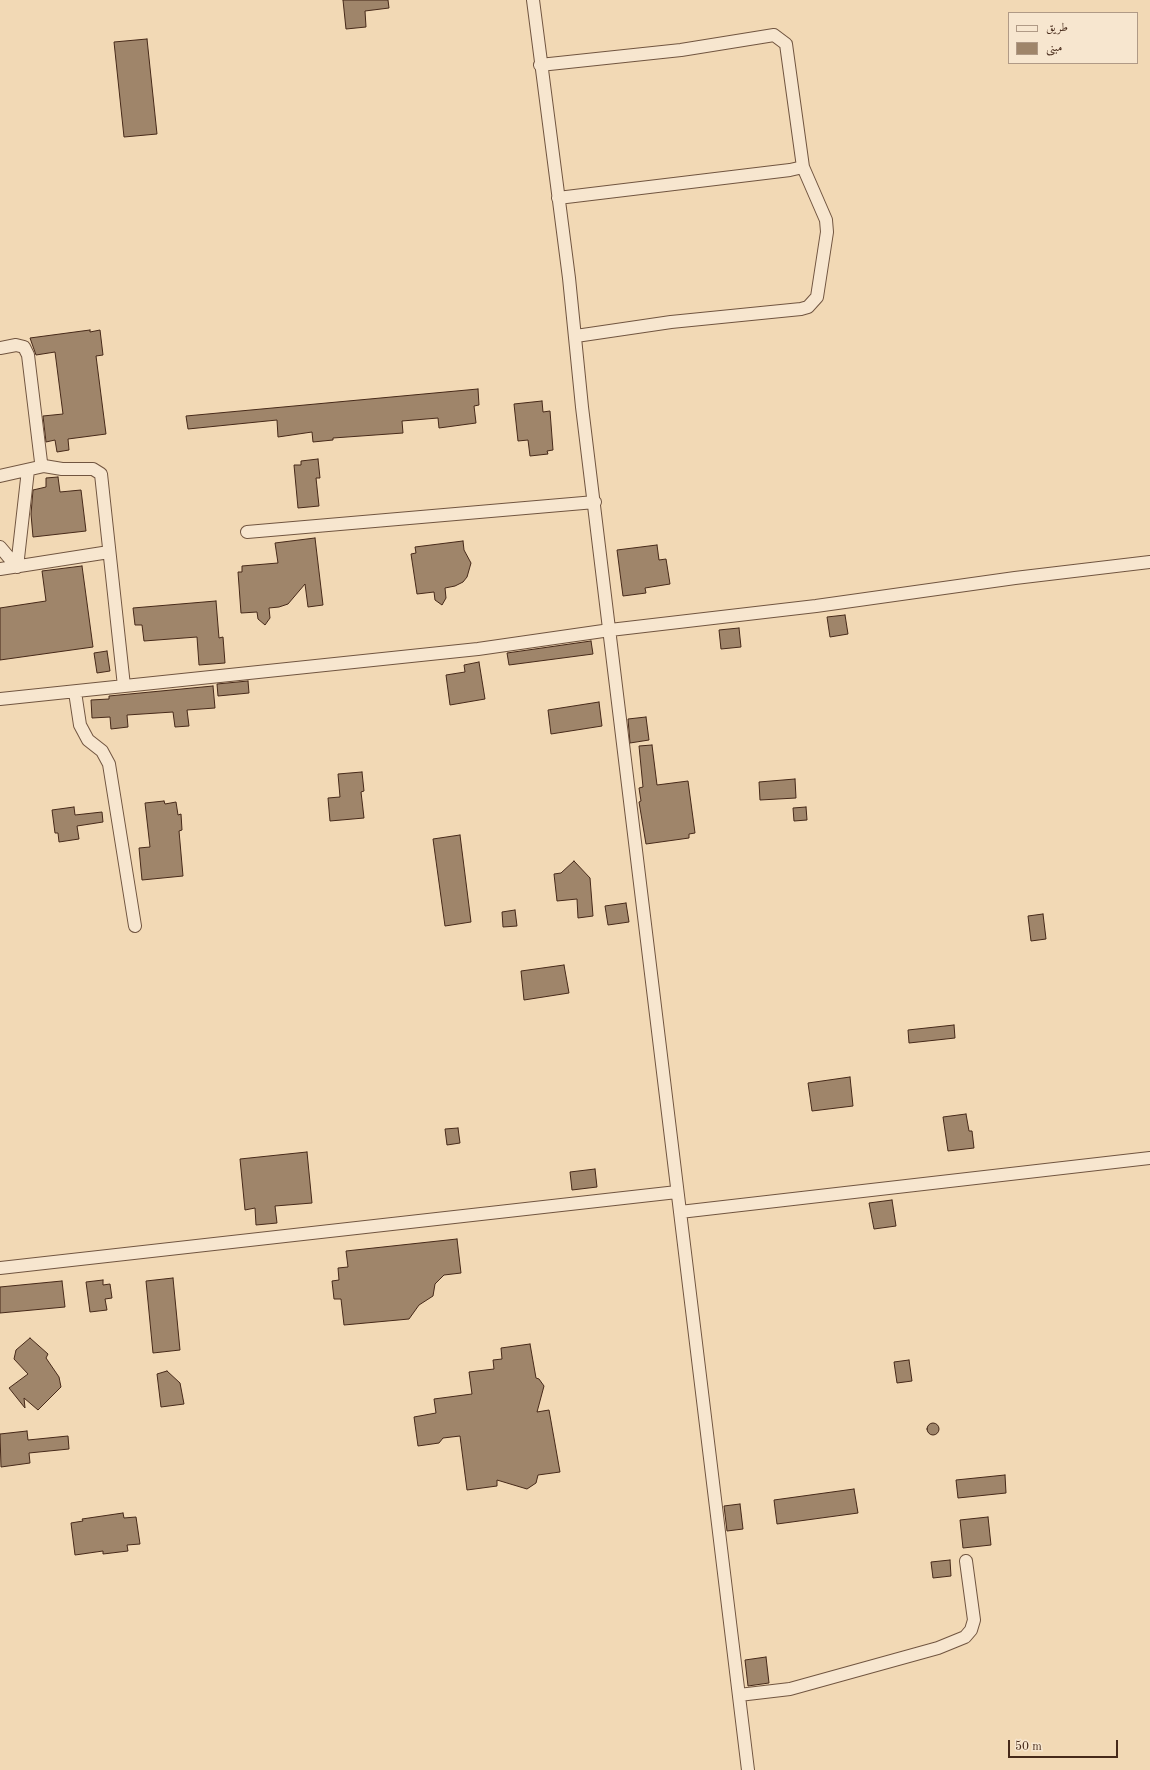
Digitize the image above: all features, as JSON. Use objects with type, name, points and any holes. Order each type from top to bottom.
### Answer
[{"type":"street","points":[[533,0],[540,65],[576,336],[677,1192],[748,1770]]},
{"type":"street","points":[[540,65],[681,50],[774,35],[786,44],[803,167],[826,220],[827,232],[817,297],[808,307],[801,309],[671,322],[576,336]]},
{"type":"street","points":[[558,198],[782,171],[803,167]]},
{"type":"street","points":[[0,348],[16,345],[24,348],[28,355],[41,462],[44,466]]},
{"type":"street","points":[[0,476],[44,466],[62,469],[93,468],[100,474],[124,686]]},
{"type":"street","points":[[18,567],[28,470]]},
{"type":"street","points":[[247,532],[595,502]]},
{"type":"street","points":[[0,547],[18,567]]},
{"type":"street","points":[[0,569],[109,552]]},
{"type":"street","points":[[0,699],[478,649],[610,630],[816,606],[1015,578],[1150,562]]},
{"type":"street","points":[[75,692],[80,725],[88,740],[102,751],[109,764],[135,926]]},
{"type":"street","points":[[680,1212],[1150,1158]]},
{"type":"street","points":[[0,1268],[677,1192]]},
{"type":"street","points":[[739,1695],[790,1689],[938,1648],[965,1637],[971,1630],[974,1620],[966,1561]]},
{"type":"building","points":[[343,0],[388,0],[389,8],[365,11],[366,27],[346,29]]},
{"type":"building","points":[[147,39],[157,134],[124,137],[114,42]]},
{"type":"building","points":[[90,330],[90,332],[100,330],[103,355],[96,356],[106,434],[68,439],[69,450],[57,452],[55,440],[46,442],[43,416],[63,414],[55,352],[36,355],[30,338]]},
{"type":"building","points":[[478,389],[479,405],[474,406],[476,423],[439,428],[438,418],[402,421],[403,433],[333,438],[333,440],[313,442],[312,432],[278,437],[277,420],[188,429],[186,416]]},
{"type":"building","points":[[542,401],[543,412],[550,411],[553,450],[547,451],[548,454],[530,456],[528,440],[518,441],[514,404]]},
{"type":"building","points":[[318,459],[320,478],[316,478],[319,506],[298,508],[294,465],[301,465],[301,461]]},
{"type":"building","points":[[58,477],[60,492],[81,490],[86,531],[33,537],[31,514],[33,490],[46,487],[46,478]]},
{"type":"building","points":[[315,538],[323,605],[308,607],[305,584],[288,604],[269,608],[270,618],[265,625],[258,619],[257,612],[241,613],[238,572],[242,572],[242,566],[278,563],[275,543]]},
{"type":"building","points":[[463,541],[464,550],[471,563],[467,577],[463,582],[455,586],[445,588],[446,598],[442,605],[435,600],[434,592],[417,594],[411,554],[416,553],[415,547]]},
{"type":"building","points":[[657,545],[659,560],[666,559],[670,584],[645,588],[646,593],[623,596],[617,550]]},
{"type":"building","points":[[82,566],[93,647],[0,660],[0,608],[46,601],[42,571]]},
{"type":"building","points":[[216,601],[219,638],[223,637],[225,663],[199,665],[197,637],[144,641],[142,625],[135,625],[133,608]]},
{"type":"building","points":[[845,615],[848,634],[830,637],[827,617]]},
{"type":"building","points":[[739,628],[741,647],[721,649],[719,630]]},
{"type":"building","points":[[591,641],[593,654],[509,665],[507,653]]},
{"type":"building","points":[[107,651],[110,671],[97,673],[94,653]]},
{"type":"building","points":[[479,662],[485,699],[450,705],[446,675],[465,672],[464,665]]},
{"type":"building","points":[[248,681],[249,693],[218,696],[217,684]]},
{"type":"building","points":[[213,686],[215,708],[187,710],[189,726],[175,727],[173,712],[127,715],[128,727],[111,729],[110,717],[92,718],[91,700],[109,699],[109,696]]},
{"type":"building","points":[[599,702],[602,726],[551,734],[548,710]]},
{"type":"building","points":[[646,717],[649,740],[630,743],[628,719]]},
{"type":"building","points":[[652,745],[657,785],[688,781],[695,833],[689,834],[689,838],[646,844],[639,802],[641,801],[639,788],[643,787],[639,746]]},
{"type":"building","points":[[362,772],[364,791],[361,792],[364,818],[330,821],[328,798],[340,797],[338,774]]},
{"type":"building","points":[[795,779],[796,798],[760,800],[759,782]]},
{"type":"building","points":[[164,801],[165,804],[176,802],[178,815],[181,814],[182,830],[179,831],[183,876],[142,880],[139,848],[150,847],[145,803]]},
{"type":"building","points":[[74,807],[75,815],[102,812],[103,822],[77,826],[79,839],[59,842],[58,833],[55,833],[52,810]]},
{"type":"building","points":[[806,807],[807,820],[794,821],[793,808]]},
{"type":"building","points":[[460,835],[471,922],[445,926],[433,839]]},
{"type":"building","points":[[574,861],[590,878],[593,916],[578,918],[577,899],[557,901],[554,874],[561,873]]},
{"type":"building","points":[[626,903],[629,922],[608,925],[605,906]]},
{"type":"building","points":[[515,910],[517,926],[503,927],[502,912]]},
{"type":"building","points":[[1043,914],[1046,939],[1031,941],[1028,916]]},
{"type":"building","points":[[564,965],[569,993],[524,1000],[521,971]]},
{"type":"building","points":[[954,1025],[955,1038],[909,1043],[908,1030]]},
{"type":"building","points":[[850,1077],[853,1106],[812,1111],[808,1083]]},
{"type":"building","points":[[966,1114],[969,1131],[972,1131],[974,1148],[948,1151],[943,1117]]},
{"type":"building","points":[[458,1128],[460,1143],[447,1145],[445,1129]]},
{"type":"building","points":[[307,1152],[312,1203],[275,1206],[277,1223],[256,1225],[255,1208],[245,1210],[240,1159]]},
{"type":"building","points":[[595,1169],[597,1187],[572,1190],[570,1172]]},
{"type":"building","points":[[892,1200],[896,1226],[874,1229],[869,1203]]},
{"type":"building","points":[[457,1239],[461,1273],[444,1275],[435,1284],[433,1296],[419,1305],[409,1319],[344,1325],[341,1299],[334,1299],[332,1281],[339,1280],[338,1268],[348,1267],[346,1251]]},
{"type":"building","points":[[173,1278],[180,1350],[153,1353],[146,1281]]},
{"type":"building","points":[[103,1280],[103,1285],[110,1284],[112,1298],[105,1299],[107,1310],[90,1312],[86,1282]]},
{"type":"building","points":[[62,1281],[65,1307],[0,1313],[0,1287]]},
{"type":"building","points":[[30,1338],[48,1354],[46,1358],[59,1377],[61,1387],[38,1410],[24,1398],[25,1408],[9,1388],[28,1374],[14,1359],[16,1350]]},
{"type":"building","points":[[530,1344],[536,1378],[539,1379],[544,1386],[537,1412],[549,1410],[560,1472],[538,1475],[536,1483],[527,1489],[497,1480],[497,1486],[467,1490],[460,1436],[443,1438],[439,1443],[418,1446],[414,1417],[436,1413],[434,1399],[472,1394],[469,1372],[494,1369],[493,1360],[502,1359],[501,1348]]},
{"type":"building","points":[[909,1360],[912,1381],[897,1383],[894,1362]]},
{"type":"building","points":[[167,1371],[180,1383],[184,1404],[161,1407],[157,1374]]},
{"type":"building","points":[[935,1423],[938,1424],[938,1434],[931,1435],[928,1434],[927,1427],[928,1424]]},
{"type":"building","points":[[27,1431],[28,1440],[68,1436],[69,1449],[29,1453],[30,1463],[1,1467],[0,1434]]},
{"type":"building","points":[[1005,1475],[1006,1493],[958,1498],[956,1480]]},
{"type":"building","points":[[854,1489],[858,1513],[777,1524],[774,1500]]},
{"type":"building","points":[[740,1504],[743,1529],[727,1531],[724,1506]]},
{"type":"building","points":[[123,1513],[124,1518],[136,1517],[140,1544],[127,1545],[128,1551],[103,1554],[103,1551],[75,1555],[71,1523],[83,1521],[82,1519]]},
{"type":"building","points":[[988,1517],[991,1545],[963,1548],[960,1520]]},
{"type":"building","points":[[950,1560],[951,1576],[933,1578],[931,1562]]},
{"type":"building","points":[[766,1657],[769,1683],[748,1686],[745,1660]]}]
